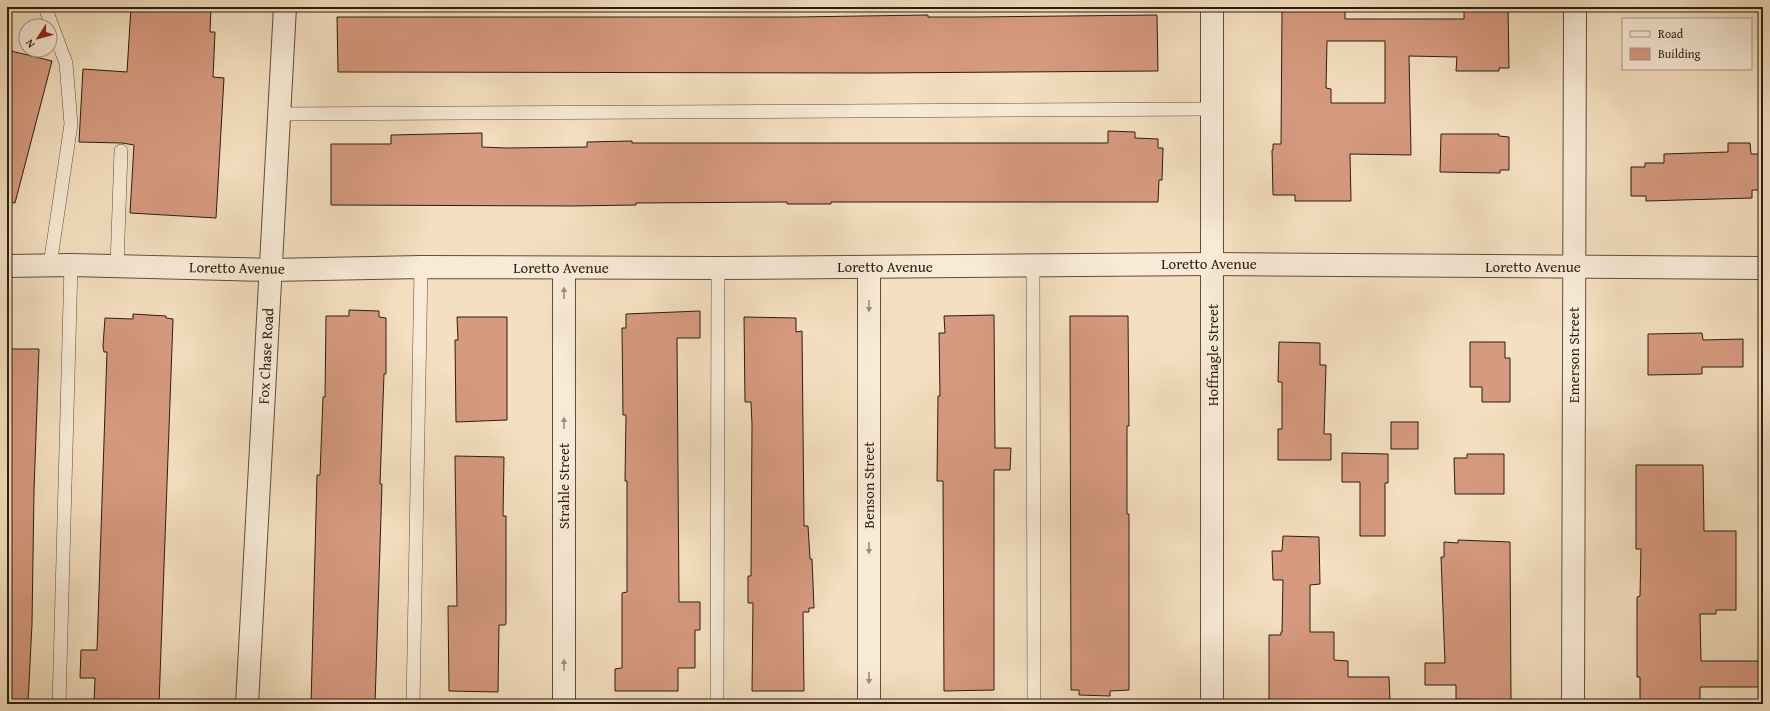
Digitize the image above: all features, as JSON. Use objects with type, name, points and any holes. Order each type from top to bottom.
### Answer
[{"type":"street","name":"Fox Chase Road","points":[[247,704],[285,7]]},
{"type":"street","name":"Hoffnagle Street","points":[[1212,7],[1212,704]]},
{"type":"street","name":"Emerson Street","points":[[1573,704],[1576,7]]},
{"type":"street","name":"Loretto Avenue","points":[[7,266],[61,265],[271,270],[421,267],[718,268],[1213,264],[1763,268]]},
{"type":"street","name":"Benson Street","points":[[869,267],[869,704]]},
{"type":"street","name":"Strahle Street","points":[[564,268],[564,704]]},
{"type":"lane","points":[[45,7],[66,63],[71,124],[61,265],[59,704]]},
{"type":"lane","points":[[279,114],[1212,109]]},
{"type":"lane","points":[[117,266],[121,151]]},
{"type":"lane","points":[[1032,266],[1034,704]]},
{"type":"lane","points":[[413,704],[421,267]]},
{"type":"lane","points":[[717,704],[718,268]]},
{"type":"building","points":[[131,7],[211,7],[210,32],[215,32],[213,77],[224,78],[216,218],[130,213],[134,145],[122,143],[79,142],[83,69],[127,72]]},
{"type":"building","points":[[1285,7],[1345,7],[1345,19],[1464,19],[1464,7],[1508,7],[1509,68],[1499,68],[1499,71],[1456,71],[1457,57],[1409,56],[1411,155],[1350,154],[1351,201],[1295,201],[1295,195],[1273,195],[1272,150],[1273,144],[1281,144],[1282,11],[1285,11]],"holes":[[[1327,41],[1385,41],[1385,103],[1331,103],[1331,89],[1326,88]]]},
{"type":"building","points":[[928,15],[928,17],[975,17],[1157,15],[1158,71],[874,73],[338,72],[337,17],[796,17]]},
{"type":"building","points":[[7,50],[18,53],[18,58],[40,58],[52,61],[15,203],[7,202]]},
{"type":"building","points":[[1108,131],[1135,132],[1135,138],[1158,139],[1158,148],[1163,148],[1162,180],[1159,180],[1158,202],[831,202],[831,204],[787,204],[787,202],[636,203],[636,205],[571,206],[331,205],[331,144],[391,144],[391,135],[482,133],[482,147],[506,148],[587,147],[587,142],[632,141],[632,143],[1108,143]]},
{"type":"building","points":[[1441,134],[1499,134],[1499,136],[1509,137],[1509,170],[1500,170],[1500,173],[1440,172]]},
{"type":"building","points":[[1728,143],[1750,143],[1751,154],[1763,154],[1763,190],[1752,190],[1752,198],[1646,201],[1646,196],[1631,196],[1631,167],[1645,167],[1645,163],[1664,163],[1664,154],[1728,152]]},
{"type":"building","points":[[349,310],[379,311],[379,317],[386,318],[386,374],[384,374],[380,484],[382,484],[375,704],[311,704],[317,475],[320,475],[323,397],[325,397],[326,316],[349,316]]},
{"type":"building","points":[[700,311],[700,338],[677,338],[679,602],[700,602],[700,630],[695,630],[695,668],[678,668],[678,691],[615,691],[615,669],[622,668],[622,593],[627,592],[627,481],[625,481],[626,415],[623,415],[622,328],[626,328],[626,314]]},
{"type":"building","points":[[133,314],[166,316],[166,318],[173,319],[159,704],[94,704],[95,678],[80,678],[81,650],[97,650],[107,352],[104,352],[103,346],[105,318],[133,319]]},
{"type":"building","points":[[994,315],[995,448],[1011,448],[1010,470],[994,470],[994,690],[944,691],[943,481],[937,481],[938,396],[940,396],[939,333],[945,333],[944,316]]},
{"type":"building","points":[[1070,316],[1128,316],[1129,426],[1127,426],[1127,514],[1129,514],[1129,690],[1110,691],[1110,696],[1079,695],[1079,690],[1071,690]]},
{"type":"building","points":[[457,317],[507,317],[507,420],[456,422],[455,340],[458,340]]},
{"type":"building","points":[[744,317],[796,318],[796,332],[802,331],[804,526],[808,526],[810,559],[812,559],[814,608],[809,608],[809,612],[803,612],[804,691],[752,691],[753,603],[748,603],[748,576],[751,576],[752,425],[751,402],[745,402]]},
{"type":"building","points":[[1702,333],[1703,340],[1743,339],[1743,367],[1702,367],[1702,374],[1648,375],[1648,334]]},
{"type":"building","points":[[1279,342],[1320,343],[1320,365],[1326,365],[1324,434],[1331,434],[1331,460],[1278,460],[1278,429],[1282,429],[1282,382],[1278,382]]},
{"type":"building","points":[[1470,342],[1505,342],[1505,358],[1510,358],[1510,402],[1482,402],[1482,387],[1470,387]]},
{"type":"building","points":[[7,349],[39,349],[34,491],[32,624],[28,704],[7,704]]},
{"type":"building","points":[[1391,422],[1418,422],[1418,449],[1391,449]]},
{"type":"building","points":[[1342,453],[1388,454],[1388,483],[1385,483],[1385,536],[1360,536],[1360,482],[1342,482]]},
{"type":"building","points":[[1467,454],[1504,454],[1504,494],[1455,494],[1454,458],[1467,458]]},
{"type":"building","points":[[455,456],[504,457],[503,516],[506,516],[506,623],[505,625],[499,625],[498,692],[449,691],[448,606],[457,606]]},
{"type":"building","points":[[1636,465],[1703,465],[1704,531],[1736,531],[1736,610],[1716,610],[1716,614],[1700,614],[1701,661],[1763,661],[1763,687],[1700,687],[1700,704],[1640,704],[1640,677],[1637,677],[1637,597],[1640,596],[1641,549],[1636,549]]},
{"type":"building","points":[[1283,536],[1319,537],[1320,584],[1310,585],[1310,632],[1334,632],[1334,660],[1348,661],[1348,677],[1389,677],[1390,702],[1269,704],[1269,635],[1281,635],[1282,632],[1283,580],[1273,580],[1272,551],[1282,551]]},
{"type":"building","points":[[1458,540],[1510,542],[1511,700],[1456,699],[1456,685],[1425,685],[1425,663],[1445,663],[1441,557],[1444,557],[1444,542],[1458,543]]}]
